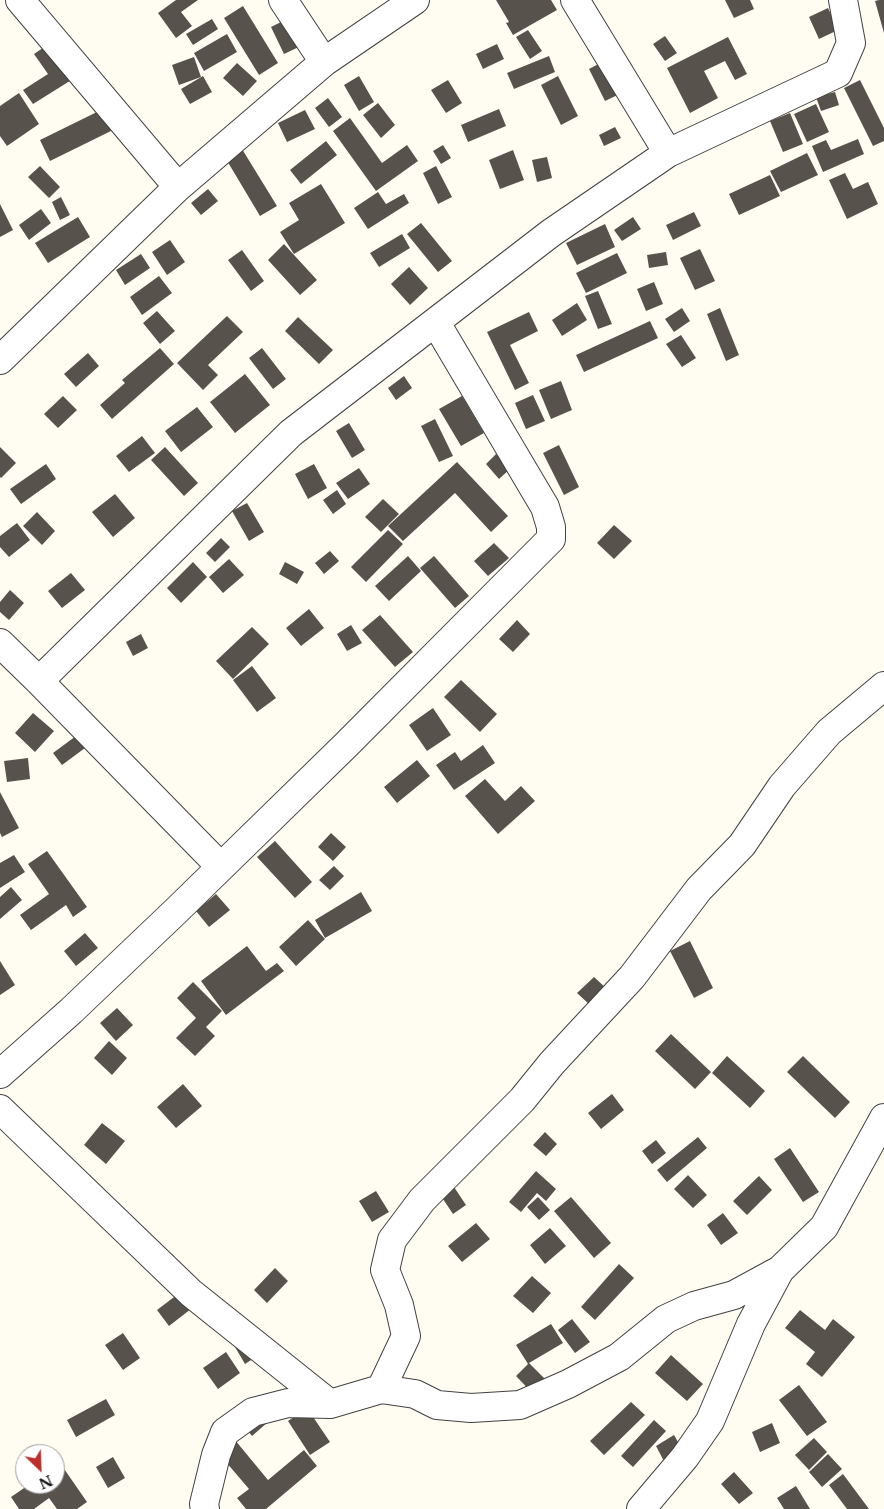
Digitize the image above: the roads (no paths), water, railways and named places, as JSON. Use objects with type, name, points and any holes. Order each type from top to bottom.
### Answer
[{"type":"street","points":[[20,0],[178,187]]},
{"type":"street","points":[[282,0],[324,62]]},
{"type":"street","points":[[3,350],[178,187],[324,62],[415,0]]},
{"type":"street","points":[[575,0],[668,153]]},
{"type":"street","points":[[39,682],[291,433],[551,233],[668,153],[838,73],[851,43],[843,0]]},
{"type":"street","points":[[0,1074],[71,1011],[221,867],[346,745],[551,539],[551,527],[545,507],[436,323]]},
{"type":"street","points":[[0,643],[221,867]]},
{"type":"street","points":[[381,1389],[406,1336],[399,1305],[385,1270],[392,1240],[422,1200],[522,1100],[552,1063],[632,976],[699,889],[742,845],[782,786],[829,732],[884,686]]},
{"type":"street","points":[[0,1109],[191,1293],[330,1404]]},
{"type":"street","points":[[205,1509],[204,1504],[216,1456],[225,1432],[253,1412],[288,1403],[330,1404],[381,1389],[415,1394],[437,1405],[471,1408],[520,1405],[568,1384],[619,1357],[666,1319],[694,1306],[734,1295],[780,1270],[824,1227],[884,1118]]},
{"type":"street","points":[[641,1509],[685,1457],[710,1421],[751,1324],[780,1270]]}]
